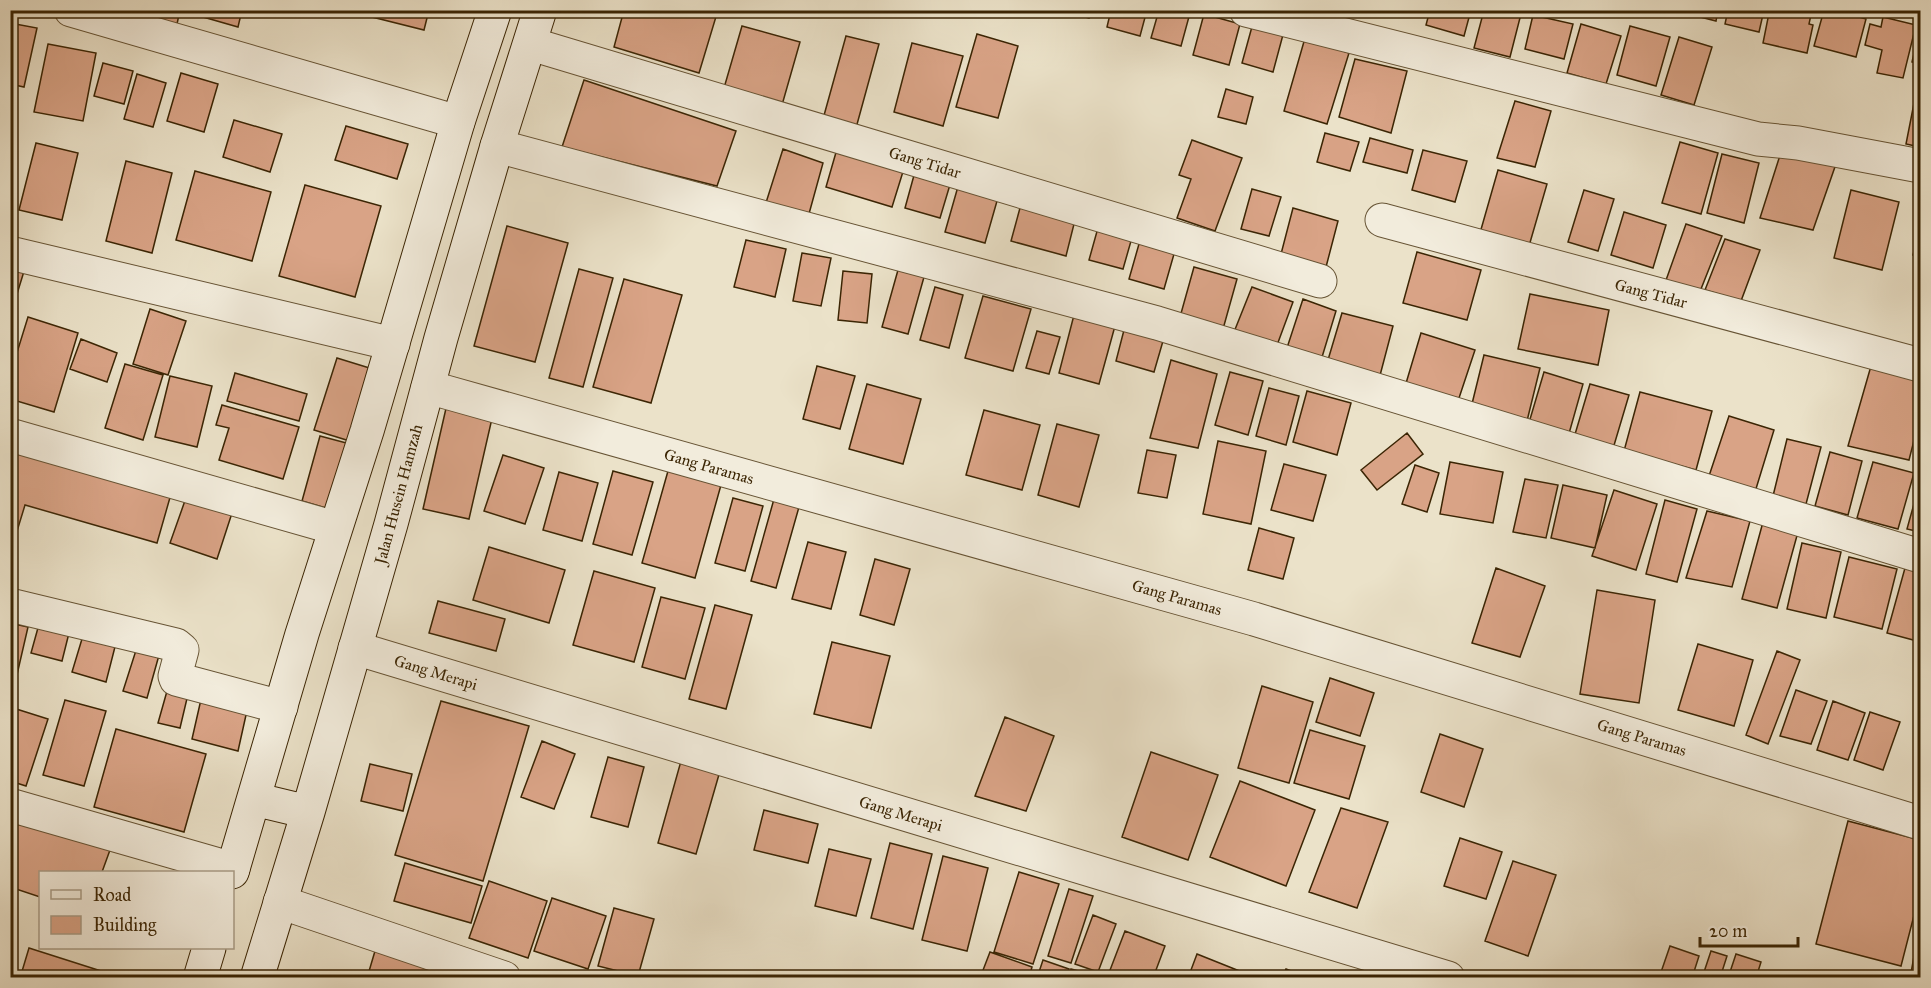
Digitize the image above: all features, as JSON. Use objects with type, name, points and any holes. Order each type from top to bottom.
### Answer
[{"type":"street","points":[[71,10],[458,122]]},
{"type":"street","points":[[10,805],[233,871],[458,122],[495,10]]},
{"type":"street","name":"Jalan Husein Hamzah","points":[[257,978],[308,812],[497,146],[540,10]]},
{"type":"street","points":[[1246,10],[1758,139],[1798,143],[1920,166]]},
{"type":"street","name":"Gang Tidar","points":[[531,44],[1320,281]]},
{"type":"street","points":[[497,146],[1157,323],[1920,556]]},
{"type":"street","name":"Gang Tidar","points":[[1382,220],[1920,365]]},
{"type":"street","points":[[10,253],[393,344]]},
{"type":"street","name":"Gang Paramas","points":[[428,387],[1254,619],[1920,823]]},
{"type":"street","points":[[10,435],[335,528]]},
{"type":"street","points":[[10,605],[176,645],[182,650],[176,679],[281,707]]},
{"type":"street","name":"Gang Merapi","points":[[355,648],[1448,978]]},
{"type":"street","points":[[254,799],[308,812]]},
{"type":"street","points":[[280,902],[504,978]]},
{"type":"street","points":[[200,978],[209,949]]},
{"type":"building","points":[[145,10],[180,10],[177,24],[144,15]]},
{"type":"building","points":[[190,10],[242,10],[238,27],[189,13]]},
{"type":"building","points":[[344,10],[429,10],[424,30]]},
{"type":"building","points":[[624,10],[718,10],[699,73],[614,47]]},
{"type":"building","points":[[1061,10],[1091,10],[1089,18]]},
{"type":"building","points":[[1111,10],[1147,10],[1140,36],[1107,27]]},
{"type":"building","points":[[1159,10],[1181,10],[1190,13],[1181,46],[1151,38]]},
{"type":"building","points":[[1430,10],[1471,10],[1464,36],[1426,25]]},
{"type":"building","points":[[1484,10],[1522,10],[1510,57],[1474,48]]},
{"type":"building","points":[[1673,10],[1718,10],[1716,21]]},
{"type":"building","points":[[1728,10],[1764,10],[1759,32],[1725,24]]},
{"type":"building","points":[[1779,10],[1812,10],[1809,24],[1813,25],[1807,53],[1763,43],[1769,13],[1778,14]]},
{"type":"building","points":[[1824,10],[1861,10],[1859,17],[1866,19],[1856,57],[1814,46]]},
{"type":"building","points":[[1204,14],[1240,24],[1229,65],[1193,55]]},
{"type":"building","points":[[1533,15],[1573,24],[1564,59],[1525,49]]},
{"type":"building","points":[[1883,17],[1916,25],[1903,78],[1877,73],[1882,50],[1865,45],[1870,24],[1881,27]]},
{"type":"building","points":[[10,23],[37,28],[24,87],[10,84]]},
{"type":"building","points":[[1253,23],[1284,31],[1273,72],[1242,63]]},
{"type":"building","points":[[1581,24],[1621,36],[1606,84],[1567,73]]},
{"type":"building","points":[[742,26],[800,42],[782,105],[724,88]]},
{"type":"building","points":[[1630,26],[1670,37],[1656,86],[1617,75]]},
{"type":"building","points":[[1920,28],[1920,64],[1912,62]]},
{"type":"building","points":[[977,34],[1018,46],[998,118],[956,107]]},
{"type":"building","points":[[846,36],[879,44],[856,128],[823,119]]},
{"type":"building","points":[[1679,37],[1712,47],[1694,105],[1661,95]]},
{"type":"building","points":[[1305,38],[1349,53],[1327,124],[1284,111]]},
{"type":"building","points":[[912,43],[963,56],[943,126],[894,112]]},
{"type":"building","points":[[48,44],[96,53],[83,121],[34,112]]},
{"type":"building","points":[[1355,59],[1407,71],[1391,133],[1339,117]]},
{"type":"building","points":[[103,63],[133,71],[124,104],[94,96]]},
{"type":"building","points":[[181,73],[218,84],[204,132],[167,121]]},
{"type":"building","points":[[137,74],[166,83],[153,127],[124,119]]},
{"type":"building","points":[[584,80],[736,131],[717,186],[562,147]]},
{"type":"building","points":[[1226,89],[1253,97],[1246,124],[1218,117]]},
{"type":"building","points":[[1916,93],[1920,94],[1920,147],[1906,144]]},
{"type":"building","points":[[1515,101],[1551,111],[1535,167],[1497,158]]},
{"type":"building","points":[[234,120],[282,134],[270,172],[223,157]]},
{"type":"building","points":[[346,126],[408,144],[397,179],[335,160]]},
{"type":"building","points":[[1325,133],[1359,142],[1350,171],[1317,162]]},
{"type":"building","points":[[1370,138],[1413,150],[1407,173],[1363,162]]},
{"type":"building","points":[[1192,140],[1242,158],[1215,231],[1177,218],[1191,179],[1179,175]]},
{"type":"building","points":[[839,142],[906,162],[892,207],[826,187]]},
{"type":"building","points":[[1680,142],[1718,153],[1701,214],[1662,203]]},
{"type":"building","points":[[36,143],[78,153],[62,220],[19,210]]},
{"type":"building","points":[[783,149],[823,163],[807,221],[764,209]]},
{"type":"building","points":[[1782,149],[1837,161],[1813,230],[1760,218]]},
{"type":"building","points":[[1423,150],[1467,161],[1455,202],[1412,190]]},
{"type":"building","points":[[1722,154],[1759,163],[1744,223],[1707,213]]},
{"type":"building","points":[[126,161],[172,173],[152,253],[106,241]]},
{"type":"building","points":[[916,168],[952,178],[940,218],[905,208]]},
{"type":"building","points":[[1498,170],[1547,184],[1529,246],[1480,233]]},
{"type":"building","points":[[195,171],[271,192],[252,261],[176,240]]},
{"type":"building","points":[[961,176],[1001,187],[985,243],[945,232]]},
{"type":"building","points":[[305,185],[381,206],[355,297],[279,276]]},
{"type":"building","points":[[1252,189],[1281,197],[1269,236],[1241,229]]},
{"type":"building","points":[[1584,190],[1614,199],[1598,251],[1568,242]]},
{"type":"building","points":[[1851,190],[1899,202],[1882,270],[1834,258]]},
{"type":"building","points":[[1023,197],[1077,212],[1066,256],[1011,241]]},
{"type":"building","points":[[1293,208],[1338,221],[1326,267],[1281,254]]},
{"type":"building","points":[[1624,212],[1666,225],[1653,268],[1611,255]]},
{"type":"building","points":[[1101,217],[1135,227],[1123,269],[1089,260]]},
{"type":"building","points":[[1686,224],[1722,236],[1699,294],[1665,283]]},
{"type":"building","points":[[507,226],[568,243],[535,362],[474,346]]},
{"type":"building","points":[[1920,229],[1920,257],[1913,255]]},
{"type":"building","points":[[1143,230],[1178,240],[1164,289],[1129,279]]},
{"type":"building","points":[[1725,239],[1760,250],[1741,301],[1705,290]]},
{"type":"building","points":[[746,240],[786,249],[775,297],[734,287]]},
{"type":"building","points":[[1417,252],[1481,270],[1467,320],[1403,303]]},
{"type":"building","points":[[802,253],[831,258],[821,306],[793,301]]},
{"type":"building","points":[[10,264],[25,268],[13,307],[10,306]]},
{"type":"building","points":[[1194,267],[1237,279],[1223,329],[1180,317]]},
{"type":"building","points":[[579,269],[613,278],[583,387],[549,378]]},
{"type":"building","points":[[898,270],[924,277],[908,334],[882,327]]},
{"type":"building","points":[[843,271],[872,274],[867,323],[838,320]]},
{"type":"building","points":[[624,279],[682,295],[651,403],[593,387]]},
{"type":"building","points":[[935,287],[963,295],[949,348],[920,340]]},
{"type":"building","points":[[1252,287],[1293,302],[1273,356],[1230,342]]},
{"type":"building","points":[[1530,294],[1609,310],[1598,365],[1518,349]]},
{"type":"building","points":[[983,296],[1031,309],[1013,371],[965,358]]},
{"type":"building","points":[[1303,299],[1336,311],[1319,367],[1284,357]]},
{"type":"building","points":[[150,309],[186,321],[168,375],[133,364]]},
{"type":"building","points":[[1342,313],[1393,326],[1378,383],[1325,370]]},
{"type":"building","points":[[1074,315],[1115,326],[1099,384],[1059,373]]},
{"type":"building","points":[[28,317],[78,333],[54,412],[10,399],[10,375]]},
{"type":"building","points":[[1124,330],[1163,341],[1154,372],[1116,361]]},
{"type":"building","points":[[1037,331],[1060,337],[1049,374],[1026,368]]},
{"type":"building","points":[[1421,333],[1475,350],[1456,407],[1404,390]]},
{"type":"building","points":[[81,339],[117,353],[107,382],[70,369]]},
{"type":"building","points":[[1484,355],[1540,368],[1526,425],[1470,412]]},
{"type":"building","points":[[337,358],[376,370],[353,442],[314,430]]},
{"type":"building","points":[[1171,360],[1217,374],[1198,448],[1150,438]]},
{"type":"building","points":[[125,364],[163,375],[143,440],[105,428]]},
{"type":"building","points":[[817,366],[855,376],[840,429],[803,419]]},
{"type":"building","points":[[1871,366],[1920,381],[1920,417],[1909,460],[1848,446]]},
{"type":"building","points":[[1230,372],[1263,381],[1248,435],[1215,425]]},
{"type":"building","points":[[1544,372],[1583,384],[1568,437],[1528,426]]},
{"type":"building","points":[[235,373],[307,394],[299,421],[227,401]]},
{"type":"building","points":[[170,376],[212,386],[197,447],[155,437]]},
{"type":"building","points":[[867,384],[921,399],[903,464],[849,449]]},
{"type":"building","points":[[1590,384],[1629,395],[1612,452],[1573,441]]},
{"type":"building","points":[[1269,388],[1299,396],[1286,445],[1256,436]]},
{"type":"building","points":[[1307,391],[1351,403],[1337,455],[1293,442]]},
{"type":"building","points":[[1640,392],[1712,411],[1696,470],[1624,451]]},
{"type":"building","points":[[447,404],[493,414],[469,519],[423,509]]},
{"type":"building","points":[[222,405],[299,427],[283,479],[219,460],[229,428],[216,425]]},
{"type":"building","points":[[984,410],[1040,425],[1022,490],[966,475]]},
{"type":"building","points":[[1729,416],[1774,430],[1755,492],[1708,479]]},
{"type":"building","points":[[1057,424],[1099,435],[1079,507],[1038,495]]},
{"type":"building","points":[[1407,433],[1423,454],[1377,490],[1361,470]]},
{"type":"building","points":[[320,436],[354,445],[336,511],[302,501]]},
{"type":"building","points":[[1787,439],[1821,447],[1806,504],[1773,496]]},
{"type":"building","points":[[10,440],[173,487],[157,543],[25,505],[10,554]]},
{"type":"building","points":[[1218,441],[1266,451],[1251,524],[1203,514]]},
{"type":"building","points":[[1920,444],[1920,465],[1914,464]]},
{"type":"building","points":[[1147,450],[1176,455],[1167,498],[1138,493]]},
{"type":"building","points":[[1830,452],[1862,461],[1848,515],[1815,506]]},
{"type":"building","points":[[503,455],[544,468],[525,524],[484,511]]},
{"type":"building","points":[[1450,462],[1503,472],[1493,523],[1440,514]]},
{"type":"building","points":[[1873,462],[1914,473],[1898,529],[1857,518]]},
{"type":"building","points":[[1284,464],[1326,475],[1313,521],[1271,510]]},
{"type":"building","points":[[1415,465],[1439,473],[1427,512],[1402,504]]},
{"type":"building","points":[[613,471],[653,482],[632,555],[593,544]]},
{"type":"building","points":[[668,471],[721,485],[695,578],[642,563]]},
{"type":"building","points":[[559,472],[598,483],[582,541],[543,530]]},
{"type":"building","points":[[1525,479],[1558,485],[1546,538],[1513,532]]},
{"type":"building","points":[[1920,482],[1920,532],[1907,529]]},
{"type":"building","points":[[1563,485],[1607,495],[1595,548],[1551,538]]},
{"type":"building","points":[[1614,490],[1657,504],[1636,570],[1592,556]]},
{"type":"building","points":[[187,495],[233,510],[217,559],[170,543]]},
{"type":"building","points":[[733,498],[763,506],[745,571],[715,563]]},
{"type":"building","points":[[774,499],[799,507],[776,588],[751,581]]},
{"type":"building","points":[[1665,500],[1697,509],[1677,582],[1646,574]]},
{"type":"building","points":[[1707,511],[1750,521],[1732,587],[1686,578]]},
{"type":"building","points":[[1763,522],[1798,532],[1777,608],[1742,599]]},
{"type":"building","points":[[1259,528],[1294,538],[1283,579],[1248,570]]},
{"type":"building","points":[[808,542],[846,552],[831,609],[792,599]]},
{"type":"building","points":[[1802,543],[1841,552],[1826,618],[1787,609]]},
{"type":"building","points":[[489,547],[565,570],[549,623],[473,600]]},
{"type":"building","points":[[1849,557],[1897,569],[1882,629],[1834,617]]},
{"type":"building","points":[[875,559],[910,569],[894,625],[860,615]]},
{"type":"building","points":[[1496,568],[1545,586],[1520,657],[1472,643]]},
{"type":"building","points":[[1905,568],[1920,573],[1920,629],[1917,641],[1887,633]]},
{"type":"building","points":[[594,571],[655,588],[634,662],[573,645]]},
{"type":"building","points":[[1597,590],[1655,600],[1639,703],[1580,694]]},
{"type":"building","points":[[661,597],[705,608],[685,679],[642,667]]},
{"type":"building","points":[[438,601],[505,619],[496,651],[429,633]]},
{"type":"building","points":[[715,605],[752,615],[726,709],[689,699]]},
{"type":"building","points":[[41,617],[71,625],[62,661],[31,653]]},
{"type":"building","points":[[10,623],[28,627],[13,692],[10,691]]},
{"type":"building","points":[[85,629],[117,639],[106,682],[72,672]]},
{"type":"building","points":[[832,642],[890,656],[871,728],[814,714]]},
{"type":"building","points":[[138,644],[161,648],[147,698],[123,691]]},
{"type":"building","points":[[1698,644],[1753,660],[1734,726],[1678,710]]},
{"type":"building","points":[[1777,651],[1800,660],[1768,744],[1746,735]]},
{"type":"building","points":[[1330,678],[1374,693],[1360,736],[1316,722]]},
{"type":"building","points":[[169,684],[189,690],[180,728],[158,723]]},
{"type":"building","points":[[1262,686],[1313,702],[1289,783],[1238,768]]},
{"type":"building","points":[[1796,690],[1827,701],[1811,744],[1780,736]]},
{"type":"building","points":[[202,695],[248,706],[238,751],[192,739]]},
{"type":"building","points":[[65,700],[106,711],[84,786],[43,775]]},
{"type":"building","points":[[441,701],[529,726],[483,881],[395,855]]},
{"type":"building","points":[[1833,701],[1865,713],[1848,760],[1817,750]]},
{"type":"building","points":[[10,707],[48,719],[26,786],[10,781]]},
{"type":"building","points":[[1870,712],[1900,722],[1883,770],[1854,760]]},
{"type":"building","points":[[1005,717],[1054,736],[1026,811],[975,796]]},
{"type":"building","points":[[116,729],[206,754],[184,832],[94,807]]},
{"type":"building","points":[[1310,730],[1365,746],[1349,799],[1294,783]]},
{"type":"building","points":[[1440,734],[1483,749],[1464,807],[1421,792]]},
{"type":"building","points":[[542,741],[575,754],[554,809],[521,797]]},
{"type":"building","points":[[1151,752],[1218,775],[1188,860],[1122,837]]},
{"type":"building","points":[[608,757],[644,767],[628,827],[591,817]]},
{"type":"building","points":[[681,761],[720,771],[696,854],[658,843]]},
{"type":"building","points":[[370,764],[412,774],[403,811],[361,801]]},
{"type":"building","points":[[1240,781],[1315,810],[1286,886],[1210,857]]},
{"type":"building","points":[[1341,808],[1388,822],[1357,908],[1309,892]]},
{"type":"building","points":[[764,810],[818,824],[808,863],[754,850]]},
{"type":"building","points":[[10,815],[110,850],[102,871],[39,871],[39,897],[10,887]]},
{"type":"building","points":[[1848,821],[1920,840],[1920,892],[1901,966],[1816,944]]},
{"type":"building","points":[[1460,838],[1502,852],[1486,899],[1444,886]]},
{"type":"building","points":[[890,843],[932,854],[913,929],[871,918]]},
{"type":"building","points":[[829,849],[871,859],[856,916],[815,906]]},
{"type":"building","points":[[943,856],[988,868],[967,951],[922,940]]},
{"type":"building","points":[[1513,861],[1556,875],[1528,956],[1485,941]]},
{"type":"building","points":[[405,863],[482,886],[471,923],[394,901]]},
{"type":"building","points":[[1019,872],[1059,884],[1033,964],[994,952]]},
{"type":"building","points":[[489,881],[547,901],[528,958],[469,938]]},
{"type":"building","points":[[1069,889],[1093,896],[1071,963],[1048,956]]},
{"type":"building","points":[[552,898],[606,916],[588,969],[534,951]]},
{"type":"building","points":[[614,908],[654,919],[638,976],[598,966]]},
{"type":"building","points":[[1093,915],[1116,924],[1098,972],[1075,964]]},
{"type":"building","points":[[1125,931],[1165,946],[1153,978],[1107,978]]},
{"type":"building","points":[[1918,934],[1920,935],[1920,975],[1911,973]]},
{"type":"building","points":[[1670,946],[1699,956],[1692,978],[1659,978]]},
{"type":"building","points":[[29,948],[123,978],[20,978]]},
{"type":"building","points":[[375,951],[466,978],[367,978]]},
{"type":"building","points":[[1711,951],[1727,956],[1720,978],[1702,978]]},
{"type":"building","points":[[990,952],[1032,967],[1029,978],[980,978]]},
{"type":"building","points":[[1197,954],[1257,978],[1188,978]]},
{"type":"building","points":[[1736,954],[1761,962],[1756,978],[1728,978]]},
{"type":"building","points":[[1043,960],[1069,969],[1066,978],[1037,978]]},
{"type":"building","points":[[1071,969],[1098,976],[1098,978],[1069,978]]},
{"type":"building","points":[[1286,969],[1309,978],[1282,978]]}]
